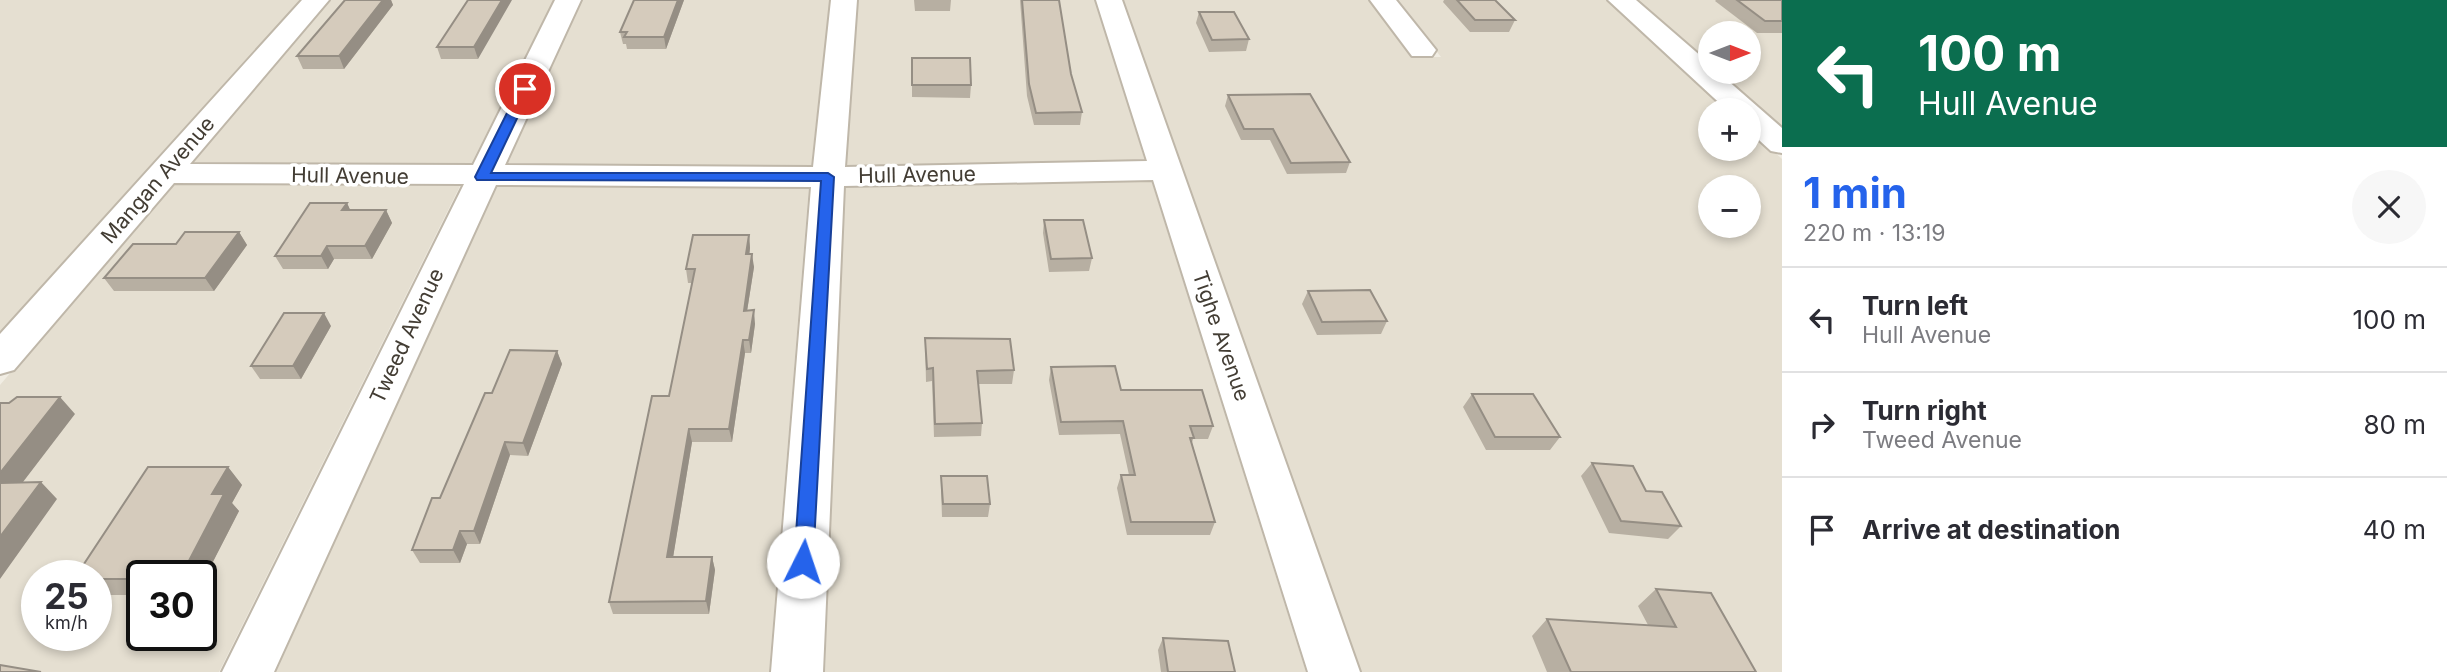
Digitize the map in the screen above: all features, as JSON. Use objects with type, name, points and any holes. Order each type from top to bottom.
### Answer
[{"type":"street","name":"Mangan Avenue","points":[[0,360],[316,0]]},
{"type":"street","name":"Tweed Avenue","points":[[248,672],[568,0]]},
{"type":"street","points":[[797,672],[828,177],[844,0]]},
{"type":"street","name":"Tighe Avenue","points":[[1109,0],[1334,672]]},
{"type":"street","points":[[1383,0],[1422,50]]},
{"type":"street","points":[[1621,0],[1731,98]]},
{"type":"street","points":[[1761,125],[1782,144]]},
{"type":"street","name":"Hull Avenue","points":[[164,173],[828,177],[1165,170]]},
{"type":"shaded area","points":[[0,0],[303,0],[0,337]]},
{"type":"shaded area","points":[[330,0],[554,0],[469,168],[189,164]]},
{"type":"shaded area","points":[[582,0],[830,0],[811,168],[504,168]]},
{"type":"shaded area","points":[[857,0],[1096,0],[1145,161],[846,167]]},
{"type":"shaded area","points":[[1123,0],[1370,0],[1412,57],[1441,57],[1397,0],[1607,0],[1715,98],[1698,98],[1698,161],[1761,161],[1761,140],[1782,159],[1782,672],[1361,672]]},
{"type":"shaded area","points":[[1634,0],[1782,0],[1782,129],[1761,111],[1761,98],[1746,98],[1730,84],[1761,84],[1761,21],[1698,21],[1698,56]]},
{"type":"shaded area","points":[[1151,179],[1306,672],[825,672],[844,186]]},
{"type":"shaded area","points":[[173,183],[460,186],[219,672],[0,672],[0,385]]},
{"type":"shaded area","points":[[809,186],[769,672],[276,672],[495,187]]},
{"type":"building","points":[[345,0],[383,0],[339,56],[297,56]]},
{"type":"building","points":[[468,0],[502,0],[474,47],[437,47]]},
{"type":"building","points":[[634,0],[678,0],[664,37],[624,37],[627,32],[620,32]]},
{"type":"building","points":[[1022,0],[1059,0],[1071,74],[1082,112],[1036,113],[1029,84]]},
{"type":"building","points":[[1457,0],[1495,0],[1515,20],[1475,20]]},
{"type":"building","points":[[1737,0],[1782,0],[1782,21],[1765,21]]},
{"type":"building","points":[[1199,12],[1234,12],[1249,39],[1212,40]]},
{"type":"building","points":[[912,58],[970,58],[971,85],[912,85]]},
{"type":"building","points":[[1310,94],[1350,162],[1291,163],[1273,129],[1244,129],[1228,95]]},
{"type":"building","points":[[310,203],[347,203],[342,210],[386,210],[365,246],[327,246],[321,256],[275,256]]},
{"type":"building","points":[[1044,220],[1083,220],[1092,258],[1051,259]]},
{"type":"building","points":[[185,232],[239,232],[205,278],[104,278],[133,244],[176,244]]},
{"type":"building","points":[[693,235],[749,235],[746,254],[752,254],[744,311],[754,310],[749,340],[743,340],[729,429],[689,429],[667,557],[712,557],[706,601],[609,602],[652,396],[669,396],[695,269],[686,269]]},
{"type":"building","points":[[1370,290],[1387,321],[1322,322],[1308,291]]},
{"type":"building","points":[[284,313],[324,313],[293,366],[251,366]]},
{"type":"building","points":[[925,338],[1010,339],[1014,370],[977,371],[982,423],[935,424],[933,368],[927,369]]},
{"type":"building","points":[[510,350],[557,351],[523,443],[505,442],[474,531],[460,531],[453,550],[412,550],[432,498],[440,498],[485,393],[492,393]]},
{"type":"building","points":[[1115,366],[1121,390],[1202,390],[1213,426],[1190,426],[1194,438],[1190,438],[1215,522],[1131,522],[1121,475],[1135,475],[1123,421],[1061,422],[1051,367]]},
{"type":"building","points":[[1472,394],[1533,394],[1560,437],[1495,437]]},
{"type":"building","points":[[17,397],[60,397],[0,473],[0,403],[9,403]]},
{"type":"building","points":[[1592,463],[1633,466],[1646,491],[1662,492],[1681,526],[1621,521]]},
{"type":"building","points":[[148,467],[228,467],[212,494],[224,494],[189,560],[126,560],[126,579],[112,579],[112,560],[87,560]]},
{"type":"building","points":[[941,476],[987,476],[990,504],[943,504]]},
{"type":"building","points":[[41,482],[0,537],[0,483]]},
{"type":"building","points":[[1656,589],[1711,593],[1756,672],[1571,672],[1547,619],[1676,627]]},
{"type":"building","points":[[1163,638],[1228,641],[1235,672],[1168,672]]},
{"type":"building","points":[[0,665],[41,672],[0,672]]},
{"type":"route","points":[[525,89],[482,177],[828,177],[803,562]]}]
